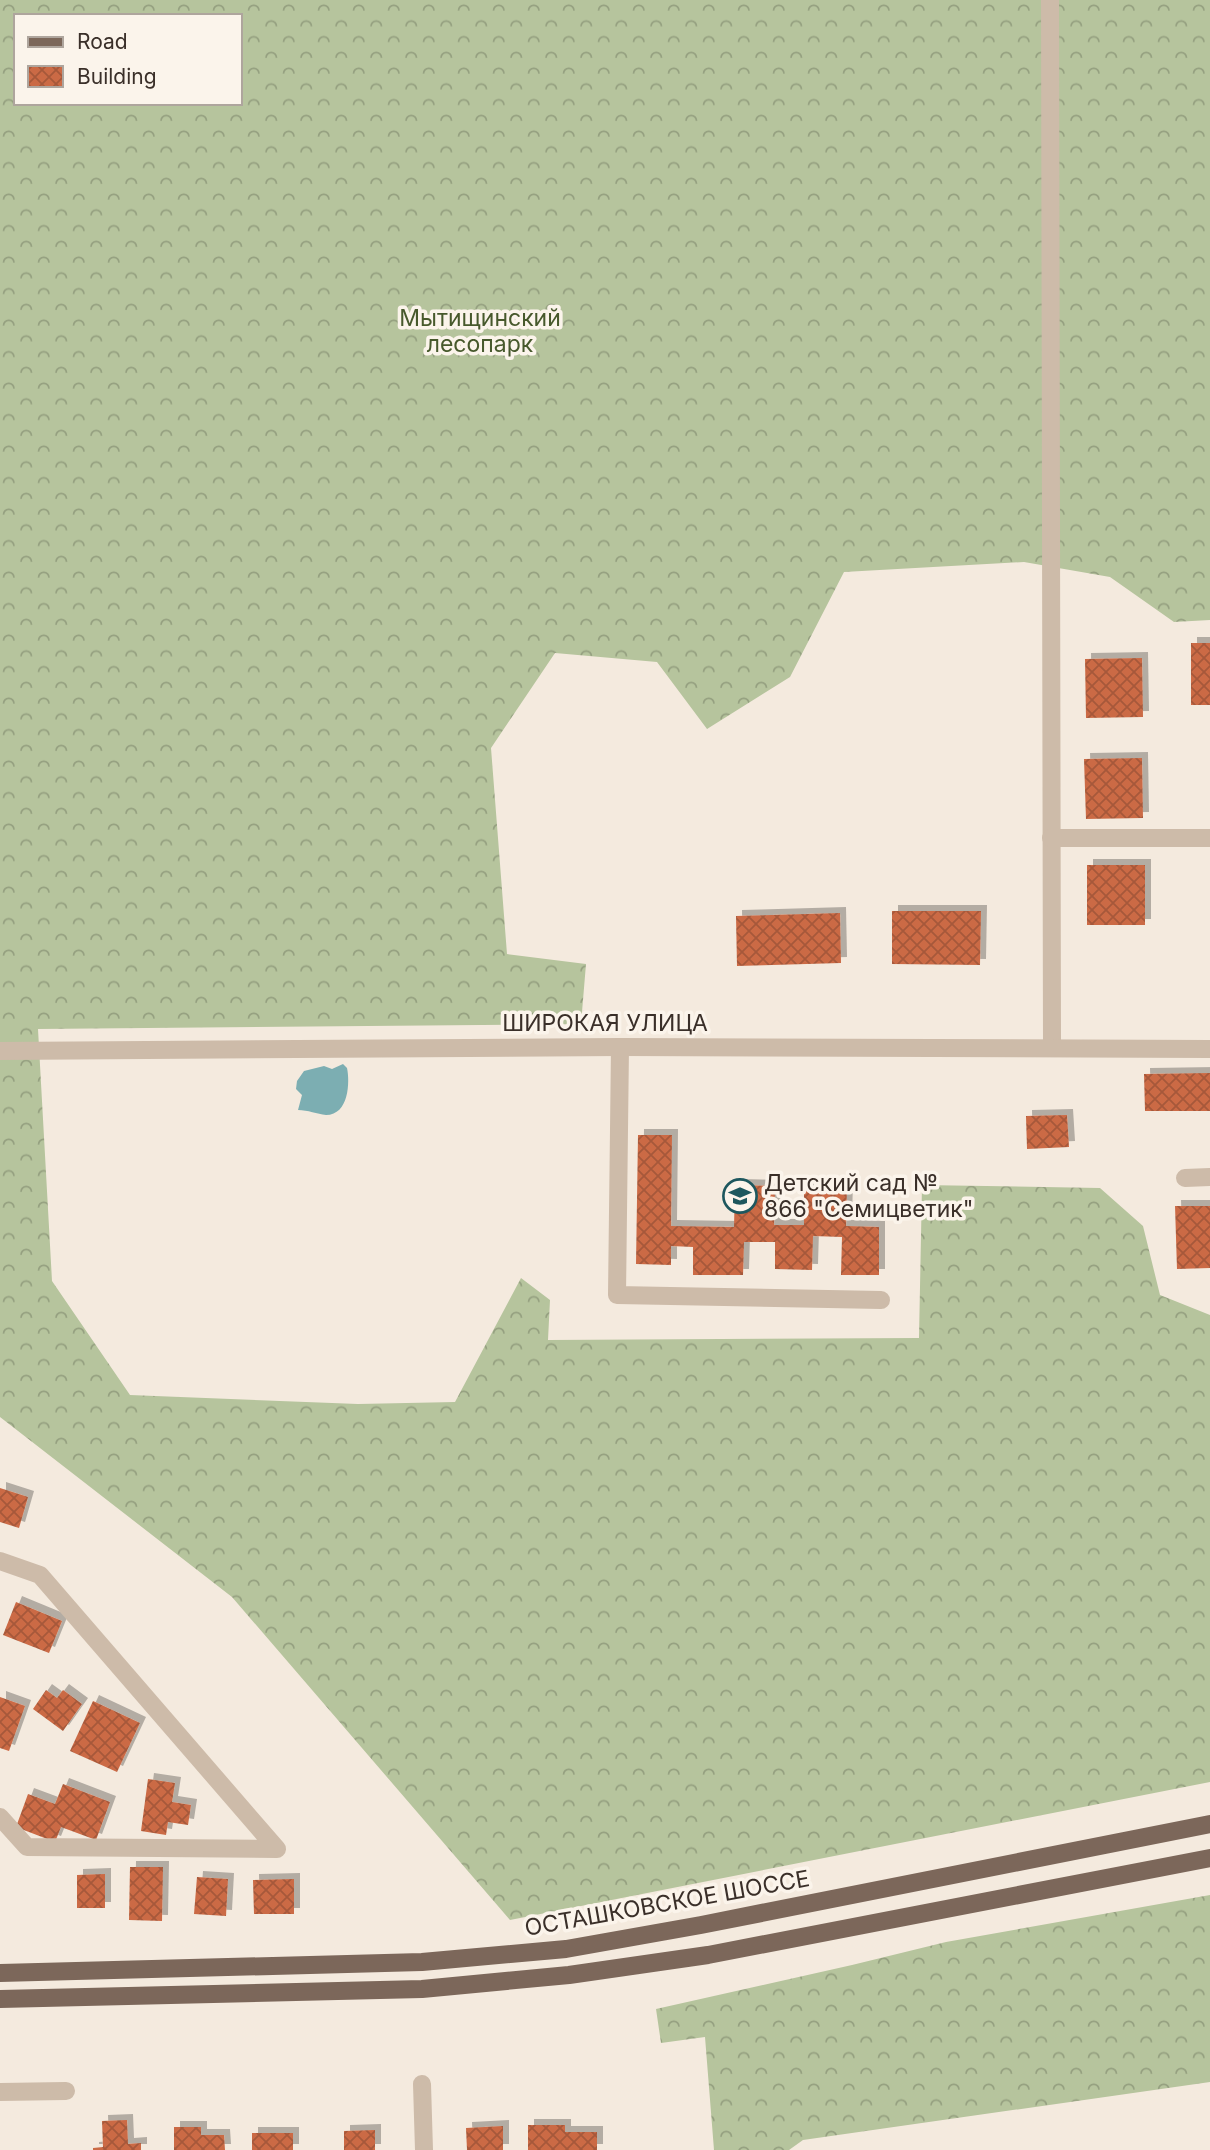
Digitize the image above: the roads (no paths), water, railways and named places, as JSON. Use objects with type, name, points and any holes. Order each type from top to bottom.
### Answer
[{"type":"main road","name":"ОСТАШКОВСКОЕ ШОССЕ","points":[[0,1973],[422,1962],[566,1949],[701,1925],[1210,1824]]},
{"type":"main road","points":[[0,1999],[422,1989],[569,1975],[708,1955],[1210,1858]]},
{"type":"street","points":[[1050,0],[1052,1047]]},
{"type":"street","points":[[1051,838],[1210,838]]},
{"type":"street","points":[[620,1047],[617,1295],[881,1300]]},
{"type":"street","name":"ШИРОКАЯ УЛИЦА","points":[[0,1051],[620,1047],[1210,1049]]},
{"type":"street","points":[[1185,1178],[1210,1177]]},
{"type":"street","points":[[0,1561],[40,1575],[277,1849],[27,1847],[0,1817]]},
{"type":"street","points":[[422,2084],[424,2150]]},
{"type":"street","points":[[0,2092],[66,2091]]},
{"type":"water","points":[[343,1064],[347,1068],[348,1089],[344,1104],[339,1110],[326,1115],[298,1110],[302,1095],[296,1089],[297,1081],[304,1071],[324,1066],[332,1069]]},
{"type":"place","name":"Детский сад № 866 \"Семицветик\"","points":[[740,1196]]},
{"type":"park label","name":"Мытищинский лесопарк","points":[[480,331]]}]
